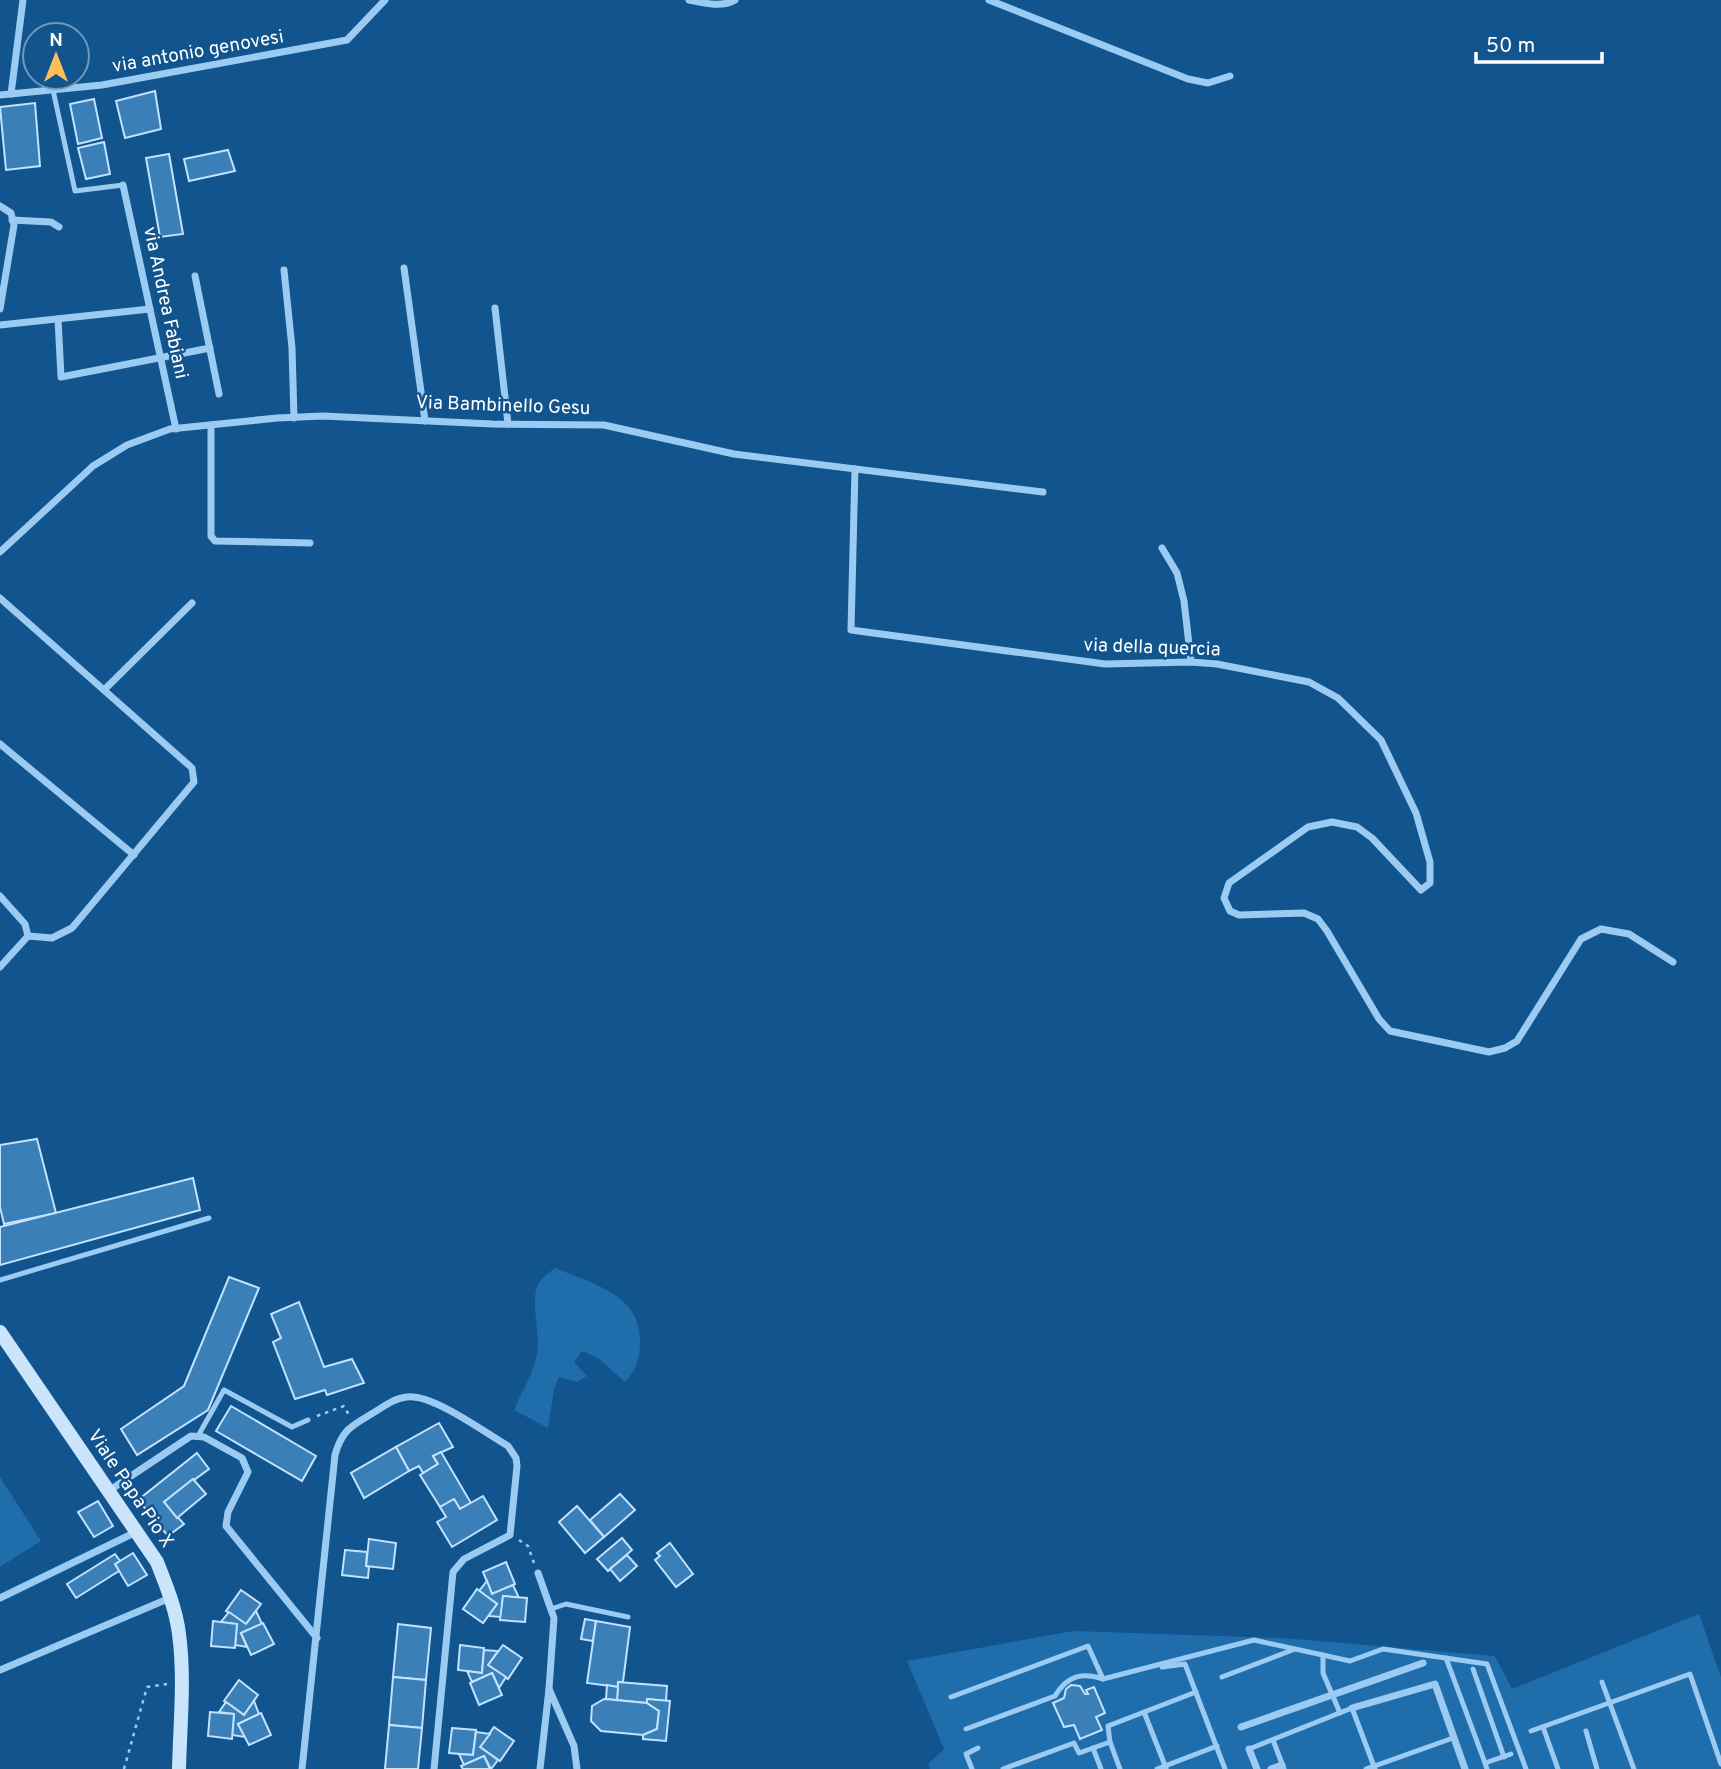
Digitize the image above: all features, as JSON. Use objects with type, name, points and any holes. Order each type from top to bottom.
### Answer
[{"type":"street","points":[[11,93],[23,0]]},
{"type":"street","name":"via antonio genovesi","points":[[91,86],[347,40],[385,0]]},
{"type":"street","points":[[689,0],[706,4],[731,3],[735,0]]},
{"type":"street","points":[[989,0],[1188,79],[1208,83],[1230,76]]},
{"type":"street","name":"via antonio genovesi","points":[[0,95],[39,91]]},
{"type":"street","name":"via Andrea Fabiani","points":[[123,185],[176,429]]},
{"type":"street","points":[[0,205],[11,213],[14,225],[0,309]]},
{"type":"street","points":[[12,220],[51,222],[60,227]]},
{"type":"street","points":[[404,268],[425,421]]},
{"type":"street","points":[[284,270],[292,348],[294,418]]},
{"type":"street","points":[[195,276],[219,394]]},
{"type":"street","points":[[495,308],[508,424]]},
{"type":"street","points":[[0,325],[150,309]]},
{"type":"street","points":[[58,319],[61,377],[210,348]]},
{"type":"street","name":"Via Bambinello Gesu","points":[[0,552],[93,466],[127,445],[176,429],[294,418],[604,425],[734,454],[1043,492]]},
{"type":"street","points":[[211,425],[211,536],[215,541],[310,542]]},
{"type":"street","name":"via della quercia","points":[[855,469],[851,630],[1105,664],[1191,662],[1309,682],[1338,698],[1381,740],[1416,813],[1430,862],[1430,883],[1421,890],[1372,838],[1357,827],[1332,822],[1308,827],[1229,883],[1224,898],[1230,911],[1239,915],[1304,913],[1318,919],[1379,1019],[1390,1031],[1489,1052],[1505,1048],[1517,1041],[1581,939],[1601,929],[1629,934],[1673,962]]},
{"type":"street","points":[[1162,548],[1177,573],[1184,601],[1191,662]]},
{"type":"street","points":[[0,598],[192,768],[194,782],[72,928],[52,938],[28,936]]},
{"type":"street","points":[[104,690],[192,603]]},
{"type":"street","points":[[0,744],[134,855]]},
{"type":"street","points":[[0,896],[25,924],[28,936]]},
{"type":"street","points":[[0,967],[28,936]]},
{"type":"street","name":"Viale Papa Pio X","points":[[0,1332],[157,1562],[179,1634],[179,1769]]},
{"type":"street","points":[[302,1769],[335,1455],[344,1432],[354,1424],[398,1398],[420,1397],[431,1400],[508,1446],[516,1458],[517,1466],[510,1535],[464,1559],[453,1573],[434,1769]]},
{"type":"street","points":[[110,1490],[182,1440],[198,1436],[245,1461],[247,1477],[228,1512],[226,1526],[317,1638]]},
{"type":"street","points":[[0,1598],[136,1532]]},
{"type":"street","points":[[538,1573],[555,1628],[540,1769]]},
{"type":"street","points":[[0,1670],[170,1598]]},
{"type":"street","points":[[1241,1727],[1423,1662]]},
{"type":"street","points":[[1352,1708],[1435,1684],[1465,1769]]},
{"type":"street","points":[[549,1689],[574,1746],[577,1769]]},
{"type":"street","points":[[1249,1749],[1257,1769]]},
{"type":"street","points":[[1271,1769],[1283,1767]]},
{"type":"lane","points":[[53,91],[75,191],[123,185]]},
{"type":"lane","points":[[0,1280],[209,1218]]},
{"type":"lane","points":[[198,1436],[224,1390],[292,1427],[308,1420]]},
{"type":"lane","points":[[551,1609],[566,1604],[628,1617]]},
{"type":"lane","points":[[966,1729],[1055,1696],[1063,1683],[1087,1674],[1103,1679],[1254,1640],[1350,1661],[1383,1649],[1487,1664],[1526,1769]]},
{"type":"lane","points":[[951,1698],[1088,1646],[1103,1679]]},
{"type":"lane","points":[[1222,1677],[1296,1649]]},
{"type":"lane","points":[[1323,1655],[1323,1673],[1340,1713]]},
{"type":"lane","points":[[1446,1658],[1486,1766],[1511,1754]]},
{"type":"lane","points":[[1141,1670],[1185,1664],[1225,1769]]},
{"type":"lane","points":[[1474,1669],[1504,1757]]},
{"type":"lane","points":[[1531,1731],[1690,1674],[1721,1764]]},
{"type":"lane","points":[[1602,1682],[1633,1769]]},
{"type":"lane","points":[[1120,1769],[1110,1742],[1108,1726],[1196,1692]]},
{"type":"lane","points":[[1249,1749],[1352,1708],[1374,1768]]},
{"type":"lane","points":[[1144,1712],[1166,1768]]},
{"type":"lane","points":[[1543,1727],[1558,1769]]},
{"type":"lane","points":[[1586,1731],[1597,1769]]},
{"type":"lane","points":[[1366,1769],[1453,1738]]},
{"type":"lane","points":[[1273,1740],[1283,1767]]},
{"type":"lane","points":[[1003,1769],[1074,1743],[1079,1753],[1110,1742]]},
{"type":"lane","points":[[1157,1769],[1166,1768],[1217,1746]]},
{"type":"lane","points":[[972,1769],[966,1754],[978,1748]]},
{"type":"lane","points":[[1093,1748],[1101,1769]]},
{"type":"path","points":[[308,1420],[344,1406],[354,1424]]},
{"type":"path","points":[[510,1535],[528,1546],[538,1573]]},
{"type":"path","points":[[124,1769],[146,1686],[181,1682]]},
{"type":"shaded area","points":[[555,1268],[612,1293],[623,1302],[633,1313],[638,1326],[640,1348],[637,1364],[625,1382],[598,1358],[582,1351],[574,1362],[587,1376],[577,1382],[559,1377],[554,1389],[548,1428],[514,1410],[537,1354],[536,1290],[542,1279]]},
{"type":"shaded area","points":[[0,1477],[41,1541],[0,1567]]},
{"type":"shaded area","points":[[1699,1614],[1721,1677],[1721,1769],[930,1769],[928,1764],[944,1749],[907,1661],[1073,1631],[1282,1638],[1495,1656],[1512,1689]]},
{"type":"building","points":[[155,91],[161,129],[125,138],[116,101]]},
{"type":"building","points":[[94,99],[102,138],[78,144],[70,104]]},
{"type":"building","points":[[35,103],[40,166],[6,170],[0,107]]},
{"type":"building","points":[[104,142],[110,174],[86,179],[78,148]]},
{"type":"building","points":[[228,150],[235,171],[189,181],[184,159]]},
{"type":"building","points":[[169,154],[183,234],[160,237],[146,158]]},
{"type":"building","points":[[37,1139],[56,1213],[4,1224],[0,1207],[0,1145]]},
{"type":"building","points":[[193,1178],[200,1210],[0,1265],[0,1227]]},
{"type":"building","points":[[229,1277],[259,1288],[208,1410],[137,1455],[121,1429],[184,1386]]},
{"type":"building","points":[[299,1302],[324,1367],[352,1359],[364,1383],[327,1395],[325,1390],[295,1399],[273,1342],[281,1338],[271,1314]]},
{"type":"building","points":[[231,1406],[316,1456],[302,1481],[216,1431]]},
{"type":"building","points":[[439,1423],[453,1447],[433,1456],[438,1464],[423,1473],[419,1466],[409,1471],[396,1447]]},
{"type":"building","points":[[396,1447],[409,1471],[364,1498],[351,1473]]},
{"type":"building","points":[[441,1452],[471,1503],[460,1509],[454,1499],[440,1507],[420,1475],[438,1464],[433,1456]]},
{"type":"building","points":[[197,1453],[209,1469],[164,1502],[184,1524],[168,1536],[138,1500]]},
{"type":"building","points":[[193,1479],[206,1494],[177,1518],[164,1502]]},
{"type":"building","points":[[620,1494],[635,1510],[604,1537],[590,1520]]},
{"type":"building","points":[[483,1496],[497,1520],[452,1547],[437,1522],[446,1517],[440,1507],[454,1499],[460,1509]]},
{"type":"building","points":[[98,1501],[113,1526],[94,1537],[78,1512]]},
{"type":"building","points":[[577,1506],[604,1537],[585,1553],[559,1522]]},
{"type":"building","points":[[622,1538],[632,1550],[608,1571],[597,1559]]},
{"type":"building","points":[[369,1539],[396,1543],[393,1569],[366,1566]]},
{"type":"building","points":[[670,1543],[693,1574],[676,1587],[655,1560],[660,1556],[657,1553]]},
{"type":"building","points":[[345,1550],[367,1552],[368,1578],[342,1575]]},
{"type":"building","points":[[133,1553],[147,1575],[128,1586],[115,1564]]},
{"type":"building","points":[[115,1554],[120,1561],[115,1564],[119,1571],[76,1598],[67,1584]]},
{"type":"building","points":[[627,1555],[637,1566],[620,1581],[610,1569]]},
{"type":"building","points":[[506,1562],[515,1584],[492,1594],[483,1572]]},
{"type":"building","points":[[487,1581],[492,1594],[513,1585],[519,1598],[503,1596],[501,1617],[488,1616],[497,1604],[479,1591]]},
{"type":"building","points":[[477,1589],[497,1604],[483,1623],[463,1609]]},
{"type":"building","points":[[241,1590],[261,1604],[246,1624],[226,1611]]},
{"type":"building","points":[[503,1596],[527,1598],[525,1622],[500,1620]]},
{"type":"building","points":[[256,1611],[262,1624],[241,1633],[247,1647],[235,1645],[237,1624],[221,1622],[229,1612],[246,1624]]},
{"type":"building","points":[[585,1619],[596,1621],[593,1641],[581,1639]]},
{"type":"building","points":[[213,1621],[237,1624],[235,1648],[211,1646]]},
{"type":"building","points":[[596,1621],[630,1627],[623,1682],[618,1682],[618,1687],[587,1683]]},
{"type":"building","points":[[263,1623],[274,1644],[251,1655],[241,1633]]},
{"type":"building","points":[[398,1624],[431,1628],[426,1680],[393,1677]]},
{"type":"building","points":[[460,1645],[484,1648],[482,1673],[458,1670]]},
{"type":"building","points":[[503,1645],[522,1658],[508,1679],[488,1665]]},
{"type":"building","points":[[484,1650],[498,1651],[488,1665],[506,1677],[499,1688],[492,1673],[472,1682],[467,1671],[482,1673]]},
{"type":"building","points":[[492,1673],[502,1695],[479,1705],[470,1683]]},
{"type":"building","points":[[393,1677],[426,1680],[422,1728],[389,1725]]},
{"type":"building","points":[[239,1680],[258,1695],[244,1715],[224,1701]]},
{"type":"building","points":[[618,1682],[667,1686],[666,1701],[647,1699],[647,1703],[617,1700]]},
{"type":"building","points":[[607,1685],[618,1687],[617,1700],[606,1699]]},
{"type":"building","points":[[1071,1685],[1080,1686],[1085,1694],[1088,1694],[1086,1690],[1094,1687],[1105,1713],[1096,1717],[1102,1730],[1080,1739],[1074,1725],[1064,1727],[1053,1703],[1064,1698],[1066,1689]]},
{"type":"building","points":[[604,1699],[647,1703],[659,1711],[657,1729],[643,1735],[601,1731],[591,1721],[592,1706]]},
{"type":"building","points":[[647,1699],[670,1701],[666,1741],[643,1739],[643,1735],[657,1729],[659,1711],[647,1703]]},
{"type":"building","points":[[254,1701],[259,1714],[238,1724],[245,1737],[232,1735],[234,1714],[219,1712],[226,1702],[244,1715]]},
{"type":"building","points":[[210,1712],[234,1714],[232,1739],[208,1736]]},
{"type":"building","points":[[261,1713],[271,1735],[249,1745],[238,1724]]},
{"type":"building","points":[[389,1725],[422,1728],[418,1769],[385,1769]]},
{"type":"building","points":[[494,1727],[514,1741],[500,1761],[480,1747]]},
{"type":"building","points":[[452,1728],[476,1730],[473,1755],[449,1753]]},
{"type":"building","points":[[476,1732],[490,1734],[480,1747],[498,1760],[491,1769],[484,1756],[464,1765],[459,1754],[473,1755]]},
{"type":"building","points":[[484,1756],[490,1769],[463,1769],[461,1766]]}]
